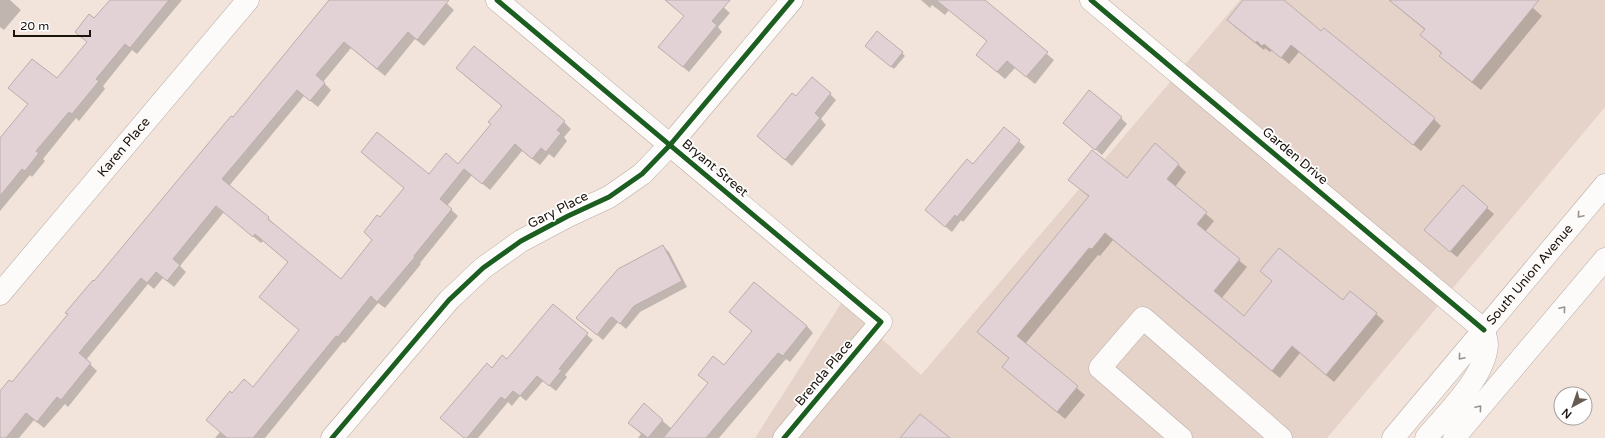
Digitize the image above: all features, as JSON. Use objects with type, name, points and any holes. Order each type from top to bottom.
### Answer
[{"type":"street","name":"Karen Place","points":[[0,294],[248,0]]},
{"type":"street","name":"Bryant Street","points":[[497,0],[881,322]]},
{"type":"street","name":"Gary Place","points":[[332,438],[449,300],[483,268],[521,241],[568,216],[609,197],[642,174],[670,145],[792,0]]},
{"type":"street","name":"Garden Drive","points":[[1091,0],[1484,330]]},
{"type":"street","name":"South Union Avenue","points":[[1393,438],[1605,185]]},
{"type":"street","points":[[1454,438],[1605,259]]},
{"type":"street","points":[[1181,438],[1100,368],[1143,318],[1281,438]]},
{"type":"street","name":"Brenda Place","points":[[784,438],[881,322]]},
{"type":"street","points":[[1426,438],[1472,382],[1484,361],[1487,344],[1484,330]]},
{"type":"shaded area","points":[[1240,0],[1605,0],[1605,107],[1327,438],[755,438],[842,302],[921,375]]},
{"type":"building","points":[[110,0],[169,0],[130,48],[125,44],[96,79],[99,81],[72,114],[69,112],[36,151],[39,153],[25,171],[22,169],[0,196],[0,138],[28,104],[8,88],[32,59],[57,78],[87,42],[75,32],[89,14],[94,18]]},
{"type":"building","points":[[329,0],[449,0],[417,40],[408,32],[377,69],[344,42],[316,75],[325,83],[310,101],[297,90],[222,179],[341,279],[372,240],[364,232],[377,215],[380,217],[404,188],[361,152],[377,132],[429,174],[446,153],[458,164],[491,124],[488,122],[502,106],[456,68],[474,46],[565,121],[557,130],[561,133],[546,152],[541,148],[532,159],[515,144],[482,184],[464,169],[440,199],[452,209],[414,256],[415,257],[377,302],[371,296],[338,337],[336,336],[253,438],[227,438],[206,420],[230,391],[232,393],[244,379],[253,387],[299,330],[259,297],[288,262],[255,234],[253,237],[216,206],[173,259],[180,265],[167,281],[156,272],[147,283],[141,278],[79,353],[91,363],[61,400],[57,397],[37,422],[26,413],[6,438],[0,438],[0,391],[9,380],[12,382],[68,314],[65,313],[93,280],[94,281],[231,116],[233,117]]},
{"type":"building","points":[[665,0],[730,0],[712,21],[717,25],[683,67],[658,47],[684,16]]},
{"type":"building","points":[[936,0],[985,0],[1048,52],[1026,77],[1007,61],[997,72],[976,55],[987,41]]},
{"type":"building","points":[[1243,0],[1284,0],[1321,31],[1324,28],[1435,118],[1413,145],[1291,45],[1281,58],[1264,44],[1262,46],[1257,41],[1256,43],[1227,20]]},
{"type":"building","points":[[1389,0],[1539,0],[1472,82],[1439,56],[1442,53],[1420,35],[1425,29]]},
{"type":"building","points":[[877,31],[903,52],[891,67],[865,46]]},
{"type":"building","points":[[812,77],[831,93],[815,113],[820,118],[785,160],[757,136],[792,93],[796,96]]},
{"type":"building","points":[[1089,90],[1122,117],[1095,150],[1063,123]]},
{"type":"building","points":[[1004,127],[1020,140],[957,217],[955,215],[945,227],[925,210],[967,159],[973,164]]},
{"type":"building","points":[[1155,143],[1179,164],[1167,179],[1207,212],[1197,224],[1240,259],[1214,291],[1244,316],[1272,281],[1260,271],[1279,248],[1343,300],[1350,291],[1377,313],[1326,375],[1292,346],[1272,371],[1105,233],[1092,249],[1089,248],[1017,336],[1078,386],[1057,412],[1002,367],[1009,358],[977,332],[1089,196],[1068,180],[1092,150],[1127,178]]},
{"type":"building","points":[[1463,185],[1488,207],[1450,252],[1424,230]]},
{"type":"building","points":[[663,245],[682,281],[634,306],[620,324],[612,317],[610,318],[597,335],[576,318],[618,269]]},
{"type":"building","points":[[754,282],[807,326],[783,356],[778,353],[706,438],[663,438],[708,383],[698,375],[713,356],[724,365],[752,331],[729,312]]},
{"type":"building","points":[[553,304],[588,333],[559,369],[562,370],[549,386],[537,376],[520,396],[513,391],[505,400],[501,397],[467,438],[464,438],[440,418],[487,363],[492,368],[502,355],[507,359]]},
{"type":"building","points":[[644,403],[663,420],[648,438],[628,423]]},
{"type":"building","points":[[920,414],[950,438],[900,438]]},
{"type":"cycle path","points":[[497,0],[881,322],[784,438]]},
{"type":"cycle path","points":[[332,438],[449,300],[483,268],[521,241],[568,216],[609,197],[642,174],[670,145],[792,0]]},
{"type":"cycle path","points":[[1091,0],[1484,330]]}]
